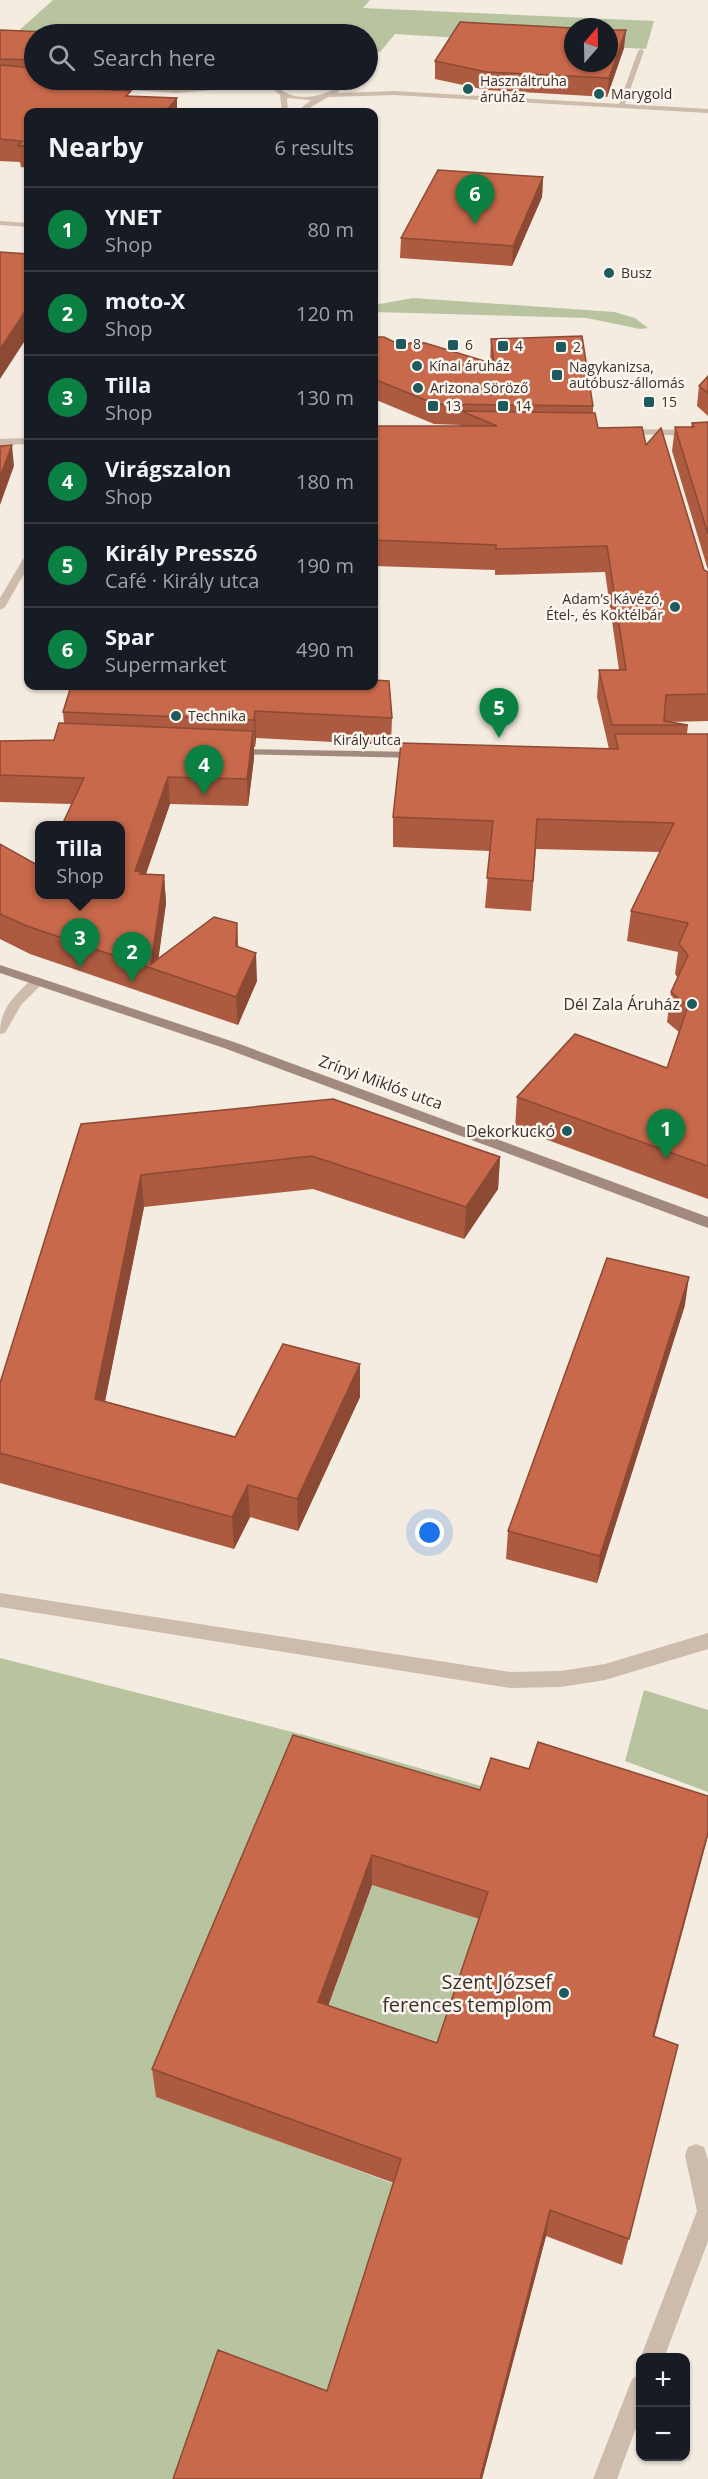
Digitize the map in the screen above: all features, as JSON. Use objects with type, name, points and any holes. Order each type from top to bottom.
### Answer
[{"type":"main road","name":"Király utca","points":[[217,751],[433,756]]},
{"type":"main road","name":"Zrínyi Miklós utca","points":[[0,969],[228,1045],[708,1223]]},
{"type":"street","points":[[621,106],[641,51]]},
{"type":"street","points":[[142,90],[182,90]]},
{"type":"street","points":[[245,90],[320,97],[393,93],[708,111]]},
{"type":"street","points":[[277,90],[284,108]]},
{"type":"street","points":[[328,95],[337,90]]},
{"type":"street","points":[[376,90],[393,93]]},
{"type":"street","points":[[305,108],[320,97]]},
{"type":"street","points":[[0,224],[24,225]]},
{"type":"street","points":[[618,432],[708,433]]},
{"type":"street","points":[[660,432],[665,449]]},
{"type":"street","points":[[0,442],[24,441]]},
{"type":"street","points":[[0,607],[24,567]]},
{"type":"street","points":[[17,582],[24,582]]},
{"type":"street","points":[[0,1030],[16,1003],[38,981]]},
{"type":"street","points":[[0,1600],[510,1680],[561,1678],[605,1672],[708,1641]]},
{"type":"street","points":[[654,2353],[708,2211],[696,2155]]},
{"type":"street","points":[[605,2479],[636,2398]]},
{"type":"green space","points":[[53,0],[370,0],[363,8],[587,18],[564,18],[564,44],[395,34],[380,52],[378,52],[378,24],[26,24]]},
{"type":"green space","points":[[618,19],[654,21],[646,49],[618,47]]},
{"type":"green space","points":[[24,26],[24,34],[15,34]]},
{"type":"green space","points":[[413,298],[614,312],[635,318],[648,328],[640,329],[587,318],[378,312],[378,304]]},
{"type":"green space","points":[[0,1658],[308,1736],[488,1788],[478,1821],[295,1766],[156,2096],[400,2186],[328,2415],[185,2479],[0,2479]]},
{"type":"green space","points":[[644,1690],[708,1710],[708,1792],[625,1761]]},
{"type":"green space","points":[[372,1885],[485,1921],[435,2071],[319,2031]]},
{"type":"building","points":[[460,22],[564,28],[564,72],[611,72],[609,78],[487,72],[435,61]]},
{"type":"building","points":[[0,30],[24,31],[24,60],[0,59]]},
{"type":"building","points":[[618,30],[626,30],[618,53]]},
{"type":"building","points":[[0,65],[24,67],[24,90],[113,90],[131,91],[126,96],[177,98],[168,108],[24,108],[24,146],[18,146],[22,141],[0,139]]},
{"type":"building","points":[[438,170],[543,177],[513,246],[401,238]]},
{"type":"building","points":[[0,252],[24,254],[24,313],[0,349]]},
{"type":"building","points":[[582,336],[593,406],[435,404],[378,381],[378,337],[384,337],[402,346],[413,342],[425,343],[494,364],[491,339]]},
{"type":"building","points":[[708,376],[708,393],[699,386]]},
{"type":"building","points":[[461,411],[595,413],[598,428],[642,427],[646,445],[661,428],[704,570],[708,572],[708,694],[666,695],[664,721],[688,725],[612,725],[599,670],[626,670],[607,546],[496,549],[496,545],[378,540],[378,426],[497,426]]},
{"type":"building","points":[[708,422],[708,534],[675,427],[694,427],[692,423]]},
{"type":"building","points":[[12,445],[0,477],[0,446]]},
{"type":"building","points":[[378,680],[389,681],[392,718],[255,711],[254,720],[63,712],[70,690],[378,690]]},
{"type":"building","points":[[59,723],[253,731],[247,779],[168,777],[135,871],[141,872],[140,874],[164,875],[151,964],[214,917],[237,923],[236,946],[256,953],[236,997],[27,926],[0,914],[0,844],[35,864],[35,899],[125,899],[125,821],[64,821],[84,778],[0,775],[0,741],[54,740]]},
{"type":"building","points":[[615,734],[708,734],[708,1166],[517,1097],[575,1034],[667,1068],[688,1006],[671,992],[688,955],[679,944],[688,923],[631,911],[674,823],[537,819],[533,881],[487,878],[493,821],[393,817],[401,743],[618,749]]},
{"type":"building","points":[[333,1099],[500,1157],[466,1207],[312,1156],[141,1175],[95,1399],[235,1437],[283,1344],[360,1364],[297,1499],[248,1485],[232,1517],[0,1453],[0,1383],[81,1124]]},
{"type":"building","points":[[607,1258],[689,1277],[600,1556],[508,1531]]},
{"type":"building","points":[[293,1735],[480,1790],[491,1758],[529,1769],[538,1742],[708,1796],[708,1832],[653,2036],[678,2045],[629,2239],[550,2210],[480,2479],[173,2479],[218,2350],[327,2391],[401,2159],[152,2069]],"holes":[[[372,1855],[488,1892],[437,2043],[318,2002]]]},
{"type":"place","name":"Használtruha áruház","points":[[468,89]]},
{"type":"place","name":"Marygold","points":[[599,94]]},
{"type":"place","name":"Spar","points":[[475,224]]},
{"type":"place","name":"Busz","points":[[609,273]]},
{"type":"place","name":"8","points":[[401,344]]},
{"type":"place","name":"6","points":[[453,345]]},
{"type":"place","name":"4","points":[[503,346]]},
{"type":"place","name":"2","points":[[561,347]]},
{"type":"place","name":"Kínai áruház","points":[[417,366]]},
{"type":"place","name":"Nagykanizsa, autóbusz-állomás","points":[[557,375]]},
{"type":"place","name":"Arizona Söröző","points":[[418,388]]},
{"type":"place","name":"15","points":[[649,402]]},
{"type":"place","name":"13","points":[[433,406]]},
{"type":"place","name":"14","points":[[503,406]]},
{"type":"place","name":"Adam’s Kávézó, Étel-, és Koktélbár","points":[[675,607]]},
{"type":"place","name":"Technika","points":[[176,716]]},
{"type":"place","name":"Király Presszó","points":[[499,738]]},
{"type":"place","name":"Virágszalon","points":[[204,795]]},
{"type":"place","name":"Tilla","points":[[80,968]]},
{"type":"place","name":"moto-X","points":[[132,982]]},
{"type":"place","name":"Dél Zala Áruház","points":[[692,1004]]},
{"type":"place","name":"Dekorkuckó","points":[[567,1131]]},
{"type":"place","name":"YNET","points":[[666,1159]]},
{"type":"place","name":"Szent József ferences templom","points":[[564,1993]]}]
